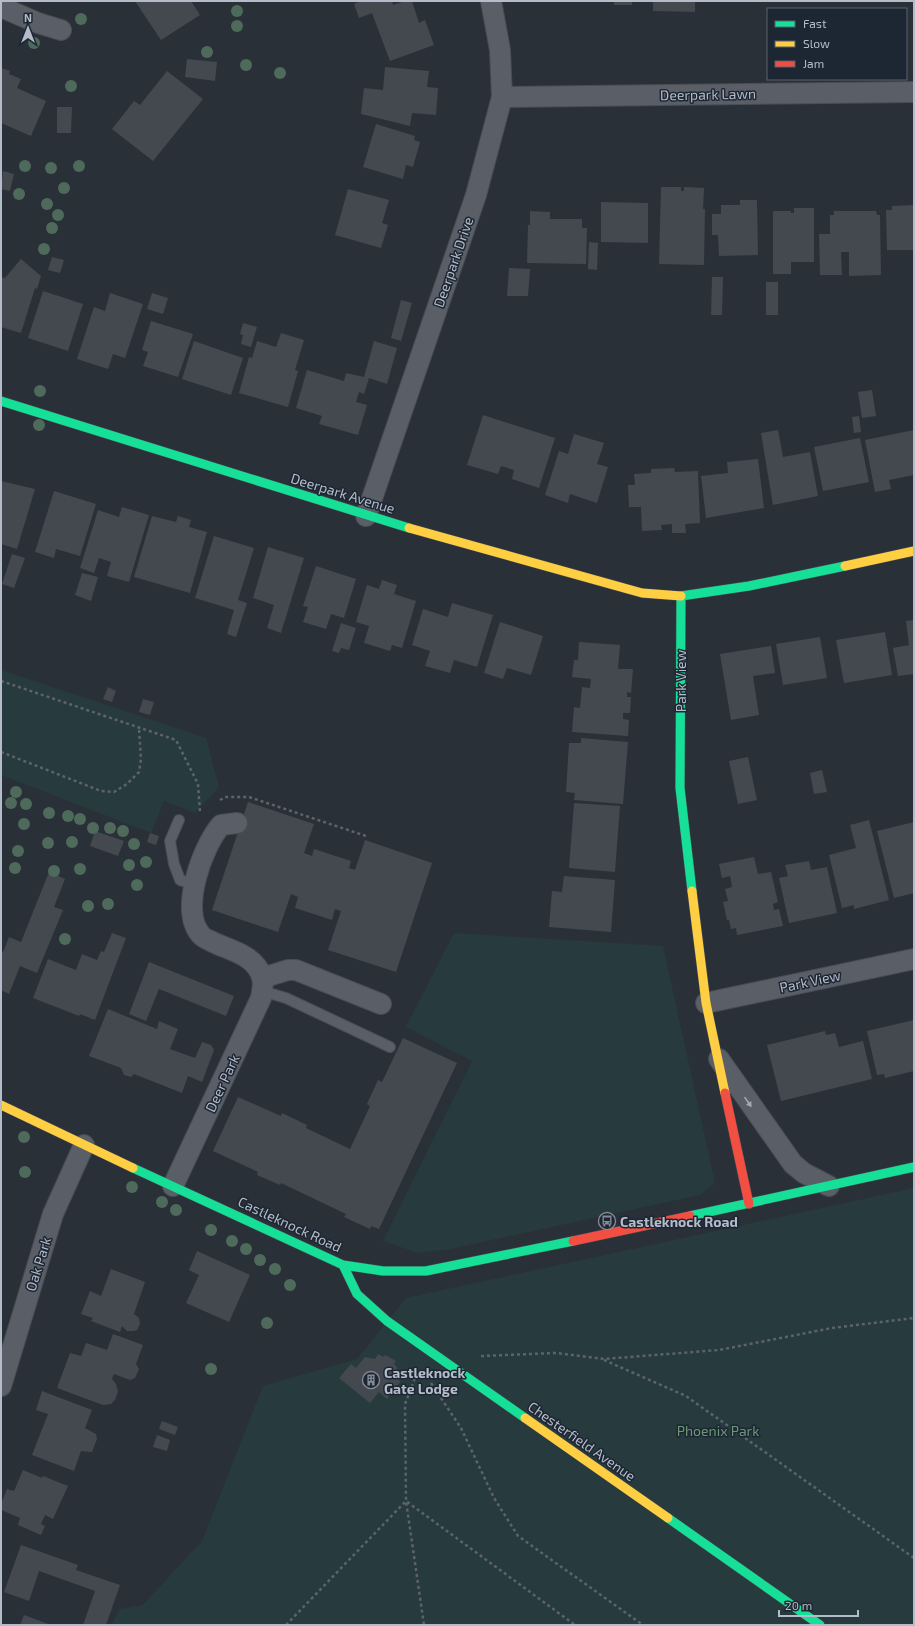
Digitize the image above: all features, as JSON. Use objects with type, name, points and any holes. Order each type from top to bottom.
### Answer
[{"type":"street","name":"Deerpark Drive","points":[[366,516],[476,195],[502,97],[500,50],[491,1]]},
{"type":"street","points":[[1,7],[38,23],[61,30]]},
{"type":"street","name":"Deerpark Lawn","points":[[502,97],[914,92]]},
{"type":"street","name":"Deerpark Avenue","points":[[1,401],[366,516],[642,593],[681,596]]},
{"type":"street","points":[[681,596],[749,586],[914,551]]},
{"type":"street","name":"Park View","points":[[681,596],[680,788],[706,1003],[749,1204]]},
{"type":"street","points":[[237,823],[221,825],[213,834],[206,848],[193,894],[195,926],[202,937],[249,958],[257,968],[262,984],[288,970],[296,970],[381,1004]]},
{"type":"street","name":"Park View","points":[[706,1003],[914,959]]},
{"type":"street","name":"Deer Park","points":[[173,1186],[261,998],[262,984]]},
{"type":"street","name":"Park View","points":[[718,1058],[793,1164],[804,1173],[829,1186]]},
{"type":"street","name":"Castleknock Road","points":[[1,1105],[84,1146],[343,1265],[383,1271],[426,1271],[749,1204],[914,1166]]},
{"type":"street","name":"Oak Park","points":[[1,1386],[53,1214],[84,1146]]},
{"type":"street","name":"Chesterfield Avenue","points":[[343,1265],[357,1294],[387,1321],[820,1625]]},
{"type":"lane","points":[[179,820],[170,841],[174,864],[180,880],[195,885]]},
{"type":"lane","points":[[262,984],[286,998],[390,1047]]},
{"type":"path","points":[[1,681],[176,740],[198,784],[200,813],[206,809]]},
{"type":"path","points":[[1,752],[101,791],[114,792],[127,784],[139,772],[141,759],[139,728]]},
{"type":"path","points":[[218,801],[225,797],[249,797],[366,836]]},
{"type":"path","points":[[478,1356],[556,1353],[604,1360],[719,1350],[832,1328],[914,1318]]},
{"type":"path","points":[[424,1625],[406,1501],[405,1404],[418,1372],[438,1357]]},
{"type":"path","points":[[438,1357],[431,1384],[461,1428],[494,1498],[518,1536],[644,1625]]},
{"type":"path","points":[[604,1360],[686,1396],[914,1558]]},
{"type":"path","points":[[286,1625],[406,1501]]},
{"type":"path","points":[[406,1501],[575,1625]]},
{"type":"green space","points":[[1,670],[206,738],[219,787],[195,813],[164,801],[151,833],[1,775]]},
{"type":"green space","points":[[454,933],[663,946],[715,1183],[700,1195],[450,1249],[418,1253],[383,1241],[472,1061],[406,1027]]},
{"type":"green space","name":"Phoenix Park","points":[[914,1188],[914,1625],[111,1625],[120,1609],[143,1605],[202,1541],[263,1386],[357,1359],[406,1298]]},
{"type":"building","points":[[135,1],[191,1],[200,15],[161,40]]},
{"type":"building","points":[[361,1],[392,1],[393,5],[405,1],[412,1],[419,23],[425,20],[434,45],[390,61],[372,13],[359,18],[354,4]]},
{"type":"building","points":[[614,1],[632,1],[632,5],[614,5]]},
{"type":"building","points":[[653,1],[695,1],[695,12],[653,11]]},
{"type":"building","points":[[187,59],[217,62],[215,81],[185,77]]},
{"type":"building","points":[[385,67],[429,71],[427,87],[438,88],[436,115],[412,113],[410,126],[361,114],[364,88],[383,90]]},
{"type":"building","points":[[1,68],[10,71],[9,74],[21,79],[17,88],[46,101],[31,136],[1,123]]},
{"type":"building","points":[[167,71],[203,99],[153,161],[112,129],[134,101],[140,105]]},
{"type":"building","points":[[57,107],[72,107],[71,133],[57,133]]},
{"type":"building","points":[[376,124],[415,136],[414,140],[420,142],[413,167],[406,165],[403,179],[363,167]]},
{"type":"building","points":[[3,171],[14,174],[10,191],[1,189]]},
{"type":"building","points":[[661,187],[681,187],[681,191],[684,191],[684,187],[704,188],[704,265],[659,264]]},
{"type":"building","points":[[348,189],[389,200],[382,223],[388,225],[381,248],[335,235]]},
{"type":"building","points":[[740,200],[757,200],[758,255],[719,256],[718,235],[712,235],[712,214],[721,214],[721,205],[740,205]]},
{"type":"building","points":[[601,202],[648,203],[648,243],[601,242]]},
{"type":"building","points":[[914,205],[914,250],[887,250],[886,210],[892,210],[892,206]]},
{"type":"building","points":[[794,208],[814,208],[814,262],[791,262],[791,274],[773,274],[773,211],[791,211],[791,213],[794,213]]},
{"type":"building","points":[[530,211],[550,212],[550,219],[582,219],[582,228],[587,228],[586,264],[527,263]]},
{"type":"building","points":[[834,211],[876,211],[877,215],[880,215],[881,275],[849,276],[849,252],[841,252],[842,275],[820,275],[819,234],[830,234],[830,215],[834,215]]},
{"type":"building","points":[[589,242],[598,243],[597,270],[588,269]]},
{"type":"building","points":[[52,257],[64,260],[60,273],[48,270]]},
{"type":"building","points":[[21,259],[41,276],[37,289],[35,288],[21,333],[1,327],[1,277],[5,278]]},
{"type":"building","points":[[509,268],[530,269],[528,296],[507,296]]},
{"type":"building","points":[[712,277],[723,277],[722,315],[711,315]]},
{"type":"building","points":[[766,282],[778,282],[778,315],[766,315]]},
{"type":"building","points":[[43,291],[83,304],[68,351],[28,338]]},
{"type":"building","points":[[110,293],[143,304],[125,358],[113,354],[108,369],[77,359],[94,307],[105,311]]},
{"type":"building","points":[[152,293],[168,298],[163,314],[147,309]]},
{"type":"building","points":[[401,300],[412,303],[401,341],[391,338]]},
{"type":"building","points":[[151,321],[193,334],[178,377],[143,366],[148,352],[142,350]]},
{"type":"building","points":[[243,323],[257,327],[251,347],[241,344],[243,335],[240,334]]},
{"type":"building","points":[[281,333],[304,340],[295,370],[298,371],[288,407],[239,393],[249,357],[252,358],[257,341],[276,347]]},
{"type":"building","points":[[194,341],[243,358],[231,395],[182,379]]},
{"type":"building","points":[[374,341],[397,348],[387,384],[369,378],[364,394],[359,392],[356,402],[367,405],[358,435],[319,424],[322,416],[296,408],[307,370],[344,381],[346,373],[364,377]]},
{"type":"building","points":[[872,390],[876,416],[862,418],[858,392]]},
{"type":"building","points":[[483,415],[555,438],[539,488],[512,479],[514,470],[501,466],[498,474],[467,465]]},
{"type":"building","points":[[859,416],[861,432],[854,433],[852,417]]},
{"type":"building","points":[[778,430],[783,457],[810,452],[818,496],[773,505],[761,433]]},
{"type":"building","points":[[914,430],[914,475],[889,480],[891,489],[875,492],[865,440]]},
{"type":"building","points":[[574,434],[604,443],[597,464],[608,467],[597,503],[570,494],[568,503],[545,495],[559,451],[568,454]]},
{"type":"building","points":[[860,438],[869,482],[823,491],[814,447]]},
{"type":"building","points":[[758,459],[764,508],[706,518],[701,476],[728,473],[727,462]]},
{"type":"building","points":[[674,468],[675,472],[698,471],[700,523],[685,524],[686,533],[672,533],[672,524],[661,525],[662,530],[642,531],[641,507],[629,507],[628,485],[635,485],[634,474],[651,473],[651,469]]},
{"type":"building","points":[[1,481],[35,489],[17,549],[1,544]]},
{"type":"building","points":[[54,491],[96,504],[80,556],[56,549],[54,558],[35,552]]},
{"type":"building","points":[[122,507],[149,515],[129,582],[107,576],[111,562],[99,558],[94,573],[80,568],[98,510],[119,517]]},
{"type":"building","points":[[152,516],[176,522],[178,516],[191,520],[189,527],[207,532],[190,593],[134,577]]},
{"type":"building","points":[[214,536],[254,548],[238,600],[247,603],[236,637],[227,634],[234,610],[195,598]]},
{"type":"building","points":[[268,547],[304,558],[281,633],[267,628],[274,605],[253,598]]},
{"type":"building","points":[[12,554],[25,558],[14,588],[2,584]]},
{"type":"building","points":[[316,566],[356,579],[344,618],[331,614],[326,629],[303,622],[308,607],[303,606]]},
{"type":"building","points":[[82,573],[98,577],[91,601],[75,595]]},
{"type":"building","points":[[382,580],[397,585],[394,594],[416,601],[402,648],[392,645],[390,651],[364,643],[369,626],[356,622],[367,585],[379,589]]},
{"type":"building","points":[[452,603],[493,615],[477,667],[454,660],[450,673],[425,666],[430,651],[412,645],[423,609],[448,617]]},
{"type":"building","points":[[914,620],[914,674],[898,676],[893,648],[909,645],[906,621]]},
{"type":"building","points":[[500,622],[543,636],[531,675],[507,668],[503,679],[484,673]]},
{"type":"building","points":[[341,623],[356,628],[349,650],[341,648],[339,653],[332,651]]},
{"type":"building","points":[[885,632],[892,675],[844,683],[836,640]]},
{"type":"building","points":[[820,637],[827,678],[783,685],[776,644]]},
{"type":"building","points":[[579,642],[620,645],[618,669],[633,669],[631,693],[627,692],[627,697],[631,697],[630,713],[623,713],[623,719],[629,720],[628,736],[572,732],[574,707],[580,708],[582,687],[590,688],[591,679],[572,677],[574,660],[578,660]]},
{"type":"building","points":[[771,646],[775,673],[753,676],[759,715],[731,720],[720,654]]},
{"type":"building","points":[[108,687],[116,691],[112,702],[103,699]]},
{"type":"building","points":[[143,699],[154,702],[150,715],[139,712]]},
{"type":"building","points":[[581,738],[628,742],[623,804],[574,800],[575,793],[566,792],[569,743],[581,743]]},
{"type":"building","points":[[748,757],[757,800],[738,804],[729,761]]},
{"type":"building","points":[[822,770],[827,792],[814,794],[810,773]]},
{"type":"building","points":[[248,802],[314,824],[304,853],[312,856],[314,849],[351,861],[349,868],[355,870],[365,840],[432,863],[396,972],[328,950],[341,911],[335,909],[332,920],[295,908],[298,897],[291,894],[278,932],[212,910]]},
{"type":"building","points":[[574,803],[620,806],[615,872],[569,868]]},
{"type":"building","points":[[869,820],[889,900],[854,909],[854,905],[842,908],[829,855],[856,848],[850,825]]},
{"type":"building","points":[[914,822],[914,893],[894,898],[877,831]]},
{"type":"building","points":[[95,831],[124,841],[118,856],[90,846]]},
{"type":"building","points":[[150,833],[159,836],[156,845],[147,842]]},
{"type":"building","points":[[754,857],[758,874],[771,872],[778,902],[773,904],[774,910],[779,909],[783,926],[737,935],[736,928],[731,929],[729,920],[727,920],[723,902],[728,901],[725,889],[732,887],[730,876],[722,878],[719,864]]},
{"type":"building","points":[[809,861],[811,870],[827,867],[837,913],[789,923],[779,878],[788,876],[785,865]]},
{"type":"building","points":[[49,872],[65,879],[54,907],[63,910],[37,973],[20,966],[9,994],[1,990],[1,951],[3,952],[9,937],[21,942]]},
{"type":"building","points":[[564,876],[615,880],[611,932],[549,927],[552,891],[562,892]]},
{"type":"building","points":[[112,933],[126,938],[95,1020],[80,1014],[79,1016],[33,998],[48,959],[76,970],[82,954],[97,960],[101,951],[104,952]]},
{"type":"building","points":[[149,962],[234,996],[226,1016],[159,989],[146,1021],[129,1014]]},
{"type":"building","points":[[108,1009],[157,1029],[159,1021],[178,1029],[170,1049],[195,1058],[202,1042],[211,1045],[214,1050],[202,1082],[188,1076],[182,1093],[134,1074],[131,1077],[124,1075],[121,1068],[89,1056]]},
{"type":"building","points":[[914,1020],[914,1071],[885,1078],[884,1074],[877,1075],[867,1031]]},
{"type":"building","points":[[825,1031],[826,1035],[835,1033],[839,1047],[863,1041],[872,1079],[781,1101],[767,1045]]},
{"type":"building","points":[[403,1038],[457,1063],[379,1229],[371,1226],[370,1229],[344,1217],[346,1214],[281,1183],[280,1185],[257,1175],[258,1172],[213,1151],[238,1097],[281,1116],[282,1113],[307,1125],[306,1128],[350,1149],[370,1106],[367,1104],[378,1080],[382,1082]]},
{"type":"building","points":[[197,1251],[250,1275],[229,1322],[186,1303],[199,1275],[189,1270]]},
{"type":"building","points":[[111,1269],[145,1282],[134,1314],[139,1318],[140,1324],[137,1330],[127,1331],[122,1326],[120,1332],[91,1321],[93,1318],[81,1314],[90,1291],[101,1296]]},
{"type":"building","points":[[113,1334],[143,1345],[136,1364],[139,1369],[135,1378],[130,1380],[114,1374],[112,1379],[116,1384],[118,1392],[115,1400],[111,1404],[103,1405],[57,1388],[70,1353],[81,1356],[86,1343],[107,1350]]},
{"type":"building","name":"Castleknock Gate Lodge","points":[[378,1354],[384,1357],[385,1355],[396,1361],[394,1364],[397,1367],[400,1382],[387,1399],[379,1392],[370,1403],[339,1378],[351,1364],[356,1368],[365,1357],[375,1359]]},
{"type":"building","points":[[42,1391],[92,1410],[85,1428],[96,1434],[97,1439],[92,1452],[81,1451],[74,1471],[32,1455],[48,1414],[36,1410]]},
{"type":"building","points":[[162,1421],[178,1427],[175,1435],[159,1429]]},
{"type":"building","points":[[157,1435],[170,1440],[167,1451],[153,1447]]},
{"type":"building","points":[[23,1470],[68,1486],[53,1519],[45,1515],[41,1524],[45,1526],[41,1535],[18,1525],[20,1518],[1,1510],[1,1504],[7,1489],[14,1491]]},
{"type":"building","points":[[21,1545],[78,1565],[76,1570],[120,1585],[106,1625],[83,1625],[95,1591],[39,1571],[29,1601],[4,1592]]},
{"type":"building","points":[[24,1615],[51,1625],[20,1625]]},
{"type":"traffic: fast","points":[[1,401],[409,528]]},
{"type":"traffic: fast","points":[[692,891],[680,788],[681,596],[749,586],[845,566]]},
{"type":"traffic: fast","points":[[690,1216],[914,1167]]},
{"type":"traffic: fast","points":[[133,1168],[343,1265],[383,1271],[426,1271],[573,1241]]},
{"type":"traffic: fast","points":[[343,1265],[357,1294],[387,1321],[525,1418]]},
{"type":"traffic: fast","points":[[668,1518],[820,1625]]},
{"type":"traffic: slow","points":[[409,528],[642,593],[681,596]]},
{"type":"traffic: slow","points":[[845,566],[914,551]]},
{"type":"traffic: slow","points":[[692,891],[706,1003],[725,1093]]},
{"type":"traffic: slow","points":[[1,1105],[133,1168]]},
{"type":"traffic: slow","points":[[525,1418],[668,1518]]},
{"type":"traffic: jam","points":[[725,1093],[749,1204]]},
{"type":"traffic: jam","points":[[573,1241],[690,1216]]},
{"type":"place","name":"Castleknock Road","points":[[607,1221]]},
{"type":"place","name":"Castleknock Gate Lodge","points":[[371,1380]]}]
